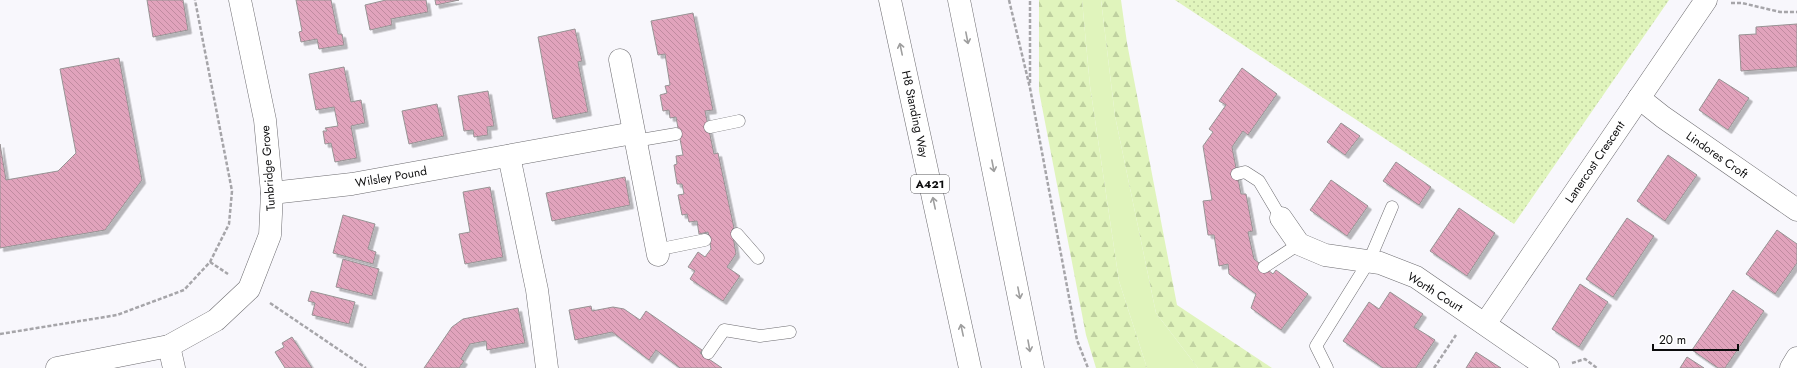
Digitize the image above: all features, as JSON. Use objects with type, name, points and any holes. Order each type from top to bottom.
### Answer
[{"type":"main road","name":"Tunbridge Grove","points":[[57,368],[169,346],[216,320],[249,289],[270,235],[272,193],[265,120],[240,0]]},
{"type":"main road","name":"H8 Standing Way","points":[[890,0],[970,368]]},
{"type":"main road","points":[[960,0],[1033,368]]},
{"type":"main road","name":"Lanercost Crescent","points":[[1485,324],[1706,0]]},
{"type":"main road","points":[[620,60],[657,252]]},
{"type":"main road","name":"Lindores Croft","points":[[1639,98],[1663,117],[1797,210]]},
{"type":"main road","name":"Wilsley Pound","points":[[272,193],[352,184],[509,156],[634,137]]},
{"type":"main road","points":[[509,156],[537,290],[547,368]]},
{"type":"main road","points":[[1281,218],[1299,244]]},
{"type":"main road","name":"Worth Court","points":[[1299,244],[1325,255],[1380,263],[1416,277],[1485,324]]},
{"type":"main road","points":[[1485,324],[1548,368]]},
{"type":"main road","points":[[169,346],[174,368]]},
{"type":"main road","points":[[1791,368],[1797,358]]},
{"type":"lane","points":[[710,127],[738,120]]},
{"type":"lane","points":[[634,137],[676,134]]},
{"type":"lane","points":[[1237,174],[1245,172],[1259,181],[1281,218]]},
{"type":"lane","points":[[1327,368],[1316,346],[1369,261],[1392,207]]},
{"type":"lane","points":[[737,234],[758,258]]},
{"type":"lane","points":[[657,252],[704,240]]},
{"type":"lane","points":[[1264,267],[1299,244]]},
{"type":"lane","points":[[708,353],[724,330],[760,336],[790,332]]},
{"type":"path","points":[[0,334],[117,314],[184,290],[210,262],[229,224],[232,191],[195,0]]},
{"type":"path","points":[[1009,0],[1030,88],[1077,340],[1088,368]]},
{"type":"path","points":[[1030,0],[1030,88]]},
{"type":"path","points":[[1727,5],[1732,2],[1780,12],[1797,12]]},
{"type":"path","points":[[210,262],[366,368]]},
{"type":"path","points":[[1434,368],[1457,333]]},
{"type":"path","points":[[1570,364],[1584,360],[1597,368]]},
{"type":"green space","points":[[1039,0],[1082,0],[1090,86],[1119,281],[1147,368],[1096,368],[1086,335],[1039,91]]},
{"type":"green space","points":[[1082,0],[1101,0],[1115,116],[1156,313],[1198,368],[1147,368],[1119,281],[1090,86]]},
{"type":"green space","points":[[1101,0],[1121,0],[1127,43],[1177,305],[1272,368],[1198,368],[1156,313],[1115,116]]},
{"type":"green space","points":[[1175,0],[1669,0],[1514,224]]},
{"type":"building","points":[[147,0],[183,0],[188,30],[153,37]]},
{"type":"building","points":[[296,0],[331,0],[338,34],[342,34],[344,45],[319,49],[317,39],[301,42],[299,32],[302,31]]},
{"type":"building","points":[[386,0],[426,0],[428,12],[391,19],[392,25],[370,30],[365,5]]},
{"type":"building","points":[[435,0],[459,0],[436,5]]},
{"type":"building","points":[[693,13],[713,110],[705,111],[714,154],[718,153],[734,228],[732,230],[736,254],[727,267],[740,276],[723,301],[690,279],[695,271],[688,267],[698,252],[705,257],[711,249],[708,232],[699,234],[697,221],[689,222],[687,214],[682,215],[678,195],[684,194],[682,184],[677,184],[674,165],[677,164],[676,156],[683,155],[676,117],[670,118],[669,110],[663,111],[660,95],[667,93],[665,86],[670,85],[665,54],[658,55],[651,21]]},
{"type":"building","points":[[1797,24],[1797,67],[1741,71],[1739,35],[1756,34],[1756,27]]},
{"type":"building","points":[[575,29],[582,61],[578,62],[588,112],[553,119],[538,37]]},
{"type":"building","points":[[119,58],[142,180],[105,230],[0,248],[0,144],[6,180],[58,171],[76,153],[60,69]]},
{"type":"building","points":[[344,67],[351,102],[361,100],[365,123],[351,126],[357,158],[335,162],[331,143],[325,144],[323,131],[327,131],[325,128],[338,126],[334,107],[316,110],[309,74]]},
{"type":"building","points":[[1242,68],[1277,94],[1248,135],[1243,131],[1232,147],[1241,194],[1246,194],[1253,231],[1248,232],[1254,259],[1273,274],[1276,270],[1308,294],[1281,330],[1251,308],[1256,294],[1229,274],[1228,264],[1219,266],[1214,235],[1208,235],[1203,201],[1212,200],[1203,146],[1213,132],[1209,129],[1226,105],[1219,101]]},
{"type":"building","points":[[1719,79],[1749,98],[1728,130],[1699,110]]},
{"type":"building","points":[[488,91],[494,126],[487,127],[488,135],[474,137],[473,130],[464,131],[458,96]]},
{"type":"building","points":[[437,104],[444,136],[409,144],[402,111]]},
{"type":"building","points":[[1341,123],[1360,136],[1345,155],[1327,142]]},
{"type":"building","points":[[1668,155],[1697,175],[1665,221],[1637,201]]},
{"type":"building","points":[[1396,162],[1431,187],[1419,205],[1383,181]]},
{"type":"building","points":[[625,177],[630,205],[552,221],[546,193]]},
{"type":"building","points":[[1331,180],[1368,206],[1347,236],[1310,210]]},
{"type":"building","points":[[490,187],[503,257],[465,264],[459,234],[470,232],[463,192]]},
{"type":"building","points":[[1459,208],[1495,233],[1467,276],[1430,251]]},
{"type":"building","points":[[343,215],[375,224],[368,249],[376,252],[373,264],[333,253]]},
{"type":"building","points":[[1627,218],[1654,236],[1613,297],[1586,279]]},
{"type":"building","points":[[1777,230],[1797,244],[1797,263],[1775,294],[1746,274]]},
{"type":"building","points":[[343,259],[379,269],[372,296],[336,287]]},
{"type":"building","points":[[1580,284],[1608,302],[1579,347],[1552,329]]},
{"type":"building","points":[[1733,290],[1764,311],[1725,368],[1718,368],[1692,350]]},
{"type":"building","points":[[311,291],[355,302],[349,324],[312,315],[315,303],[308,301]]},
{"type":"building","points":[[1390,292],[1423,314],[1414,327],[1435,340],[1416,368],[1383,368],[1343,341],[1369,302],[1379,309]]},
{"type":"building","points":[[591,306],[592,311],[613,307],[624,309],[640,320],[646,311],[702,350],[700,353],[722,368],[680,368],[656,350],[649,360],[612,332],[575,340],[569,310]]},
{"type":"building","points":[[518,308],[525,343],[487,350],[486,341],[470,344],[461,359],[464,361],[459,368],[424,368],[452,327],[463,319]]},
{"type":"building","points":[[292,337],[312,368],[285,368],[275,352],[284,347],[282,343]]},
{"type":"building","points":[[1476,352],[1501,368],[1466,368]]},
{"type":"building","points":[[1687,357],[1704,368],[1680,368]]}]
